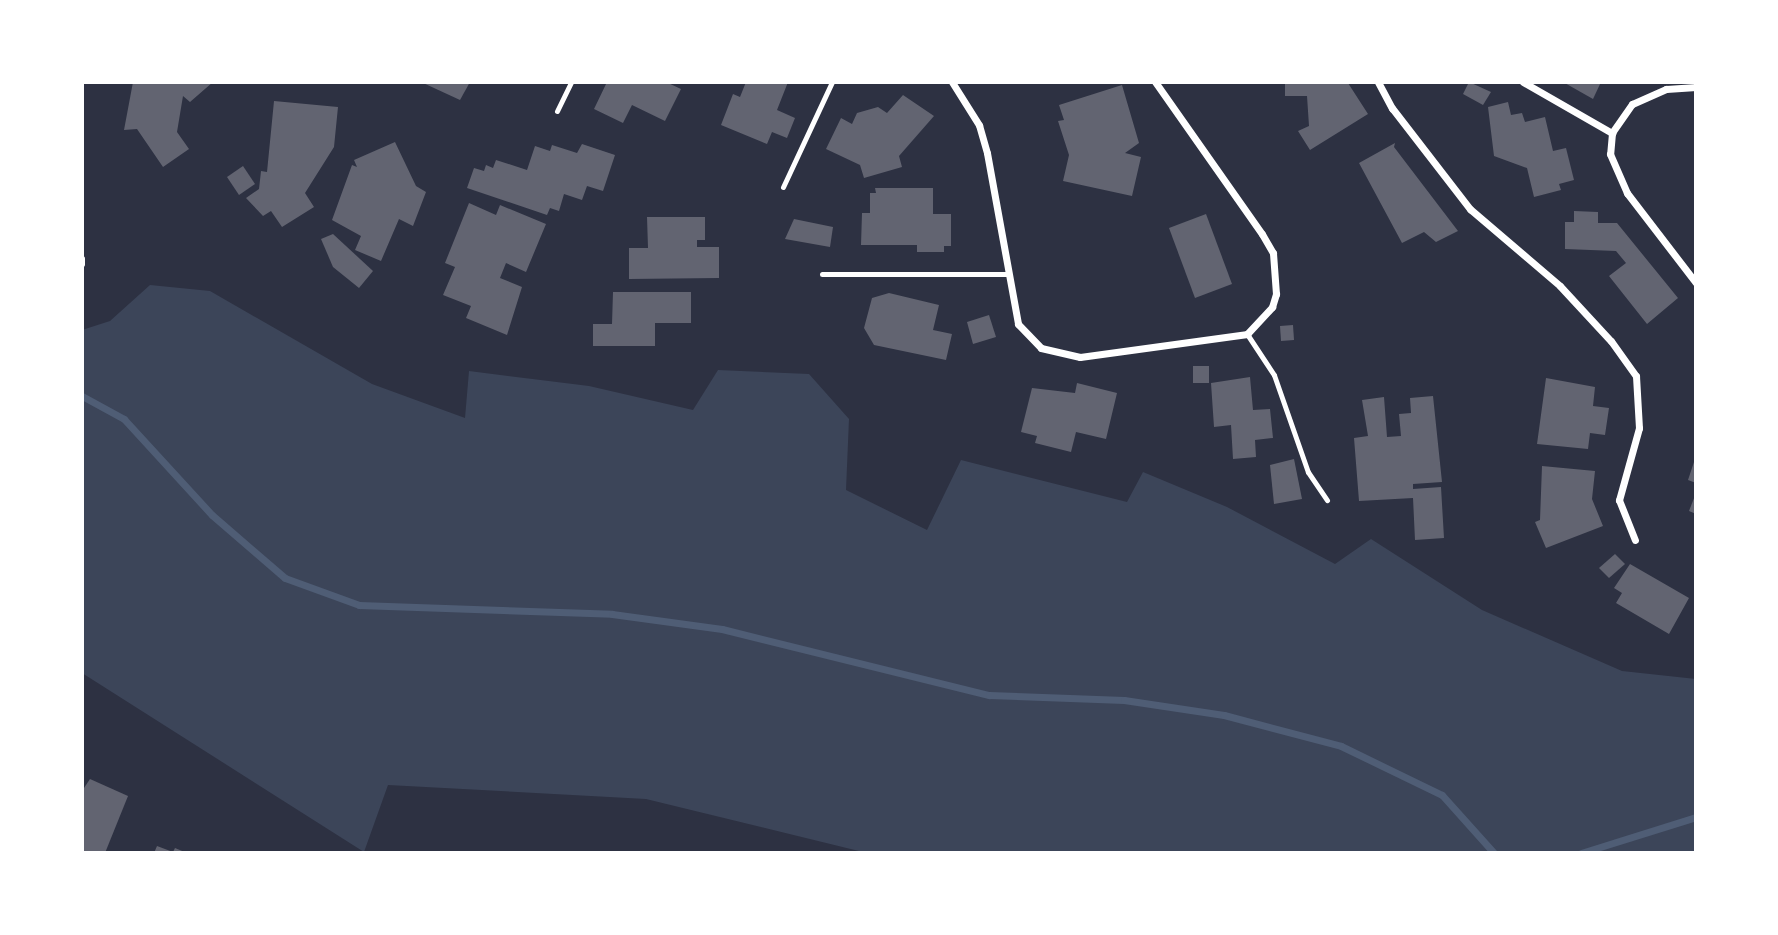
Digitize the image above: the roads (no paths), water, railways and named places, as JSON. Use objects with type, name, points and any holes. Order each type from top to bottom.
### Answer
[{"type":"street","points":[[952,82],[979,125],[988,153],[1007,274],[1018,324],[1041,348],[1058,355],[1080,357],[1247,334],[1272,307],[1276,294],[1273,253],[1155,82]]},
{"type":"street","points":[[1378,82],[1399,118],[1470,209],[1560,286],[1636,376],[1639,428],[1619,500],[1635,540]]},
{"type":"street","points":[[1523,82],[1612,133]]},
{"type":"street","points":[[1696,88],[1666,89],[1640,99],[1612,133],[1611,154],[1627,193],[1696,283]]},
{"type":"lane","points":[[557,111],[570,82]]},
{"type":"lane","points":[[783,187],[832,82]]},
{"type":"lane","points":[[82,258],[82,264]]},
{"type":"lane","points":[[822,274],[1007,274]]},
{"type":"lane","points":[[1247,334],[1274,375],[1308,472],[1327,500]]},
{"type":"waterway","points":[[82,396],[124,419],[212,515],[285,578],[359,605],[612,614],[722,629],[989,695],[1124,700],[1224,715],[1341,746],[1442,795],[1494,853]]},
{"type":"waterway","points":[[1581,853],[1696,817]]}]
